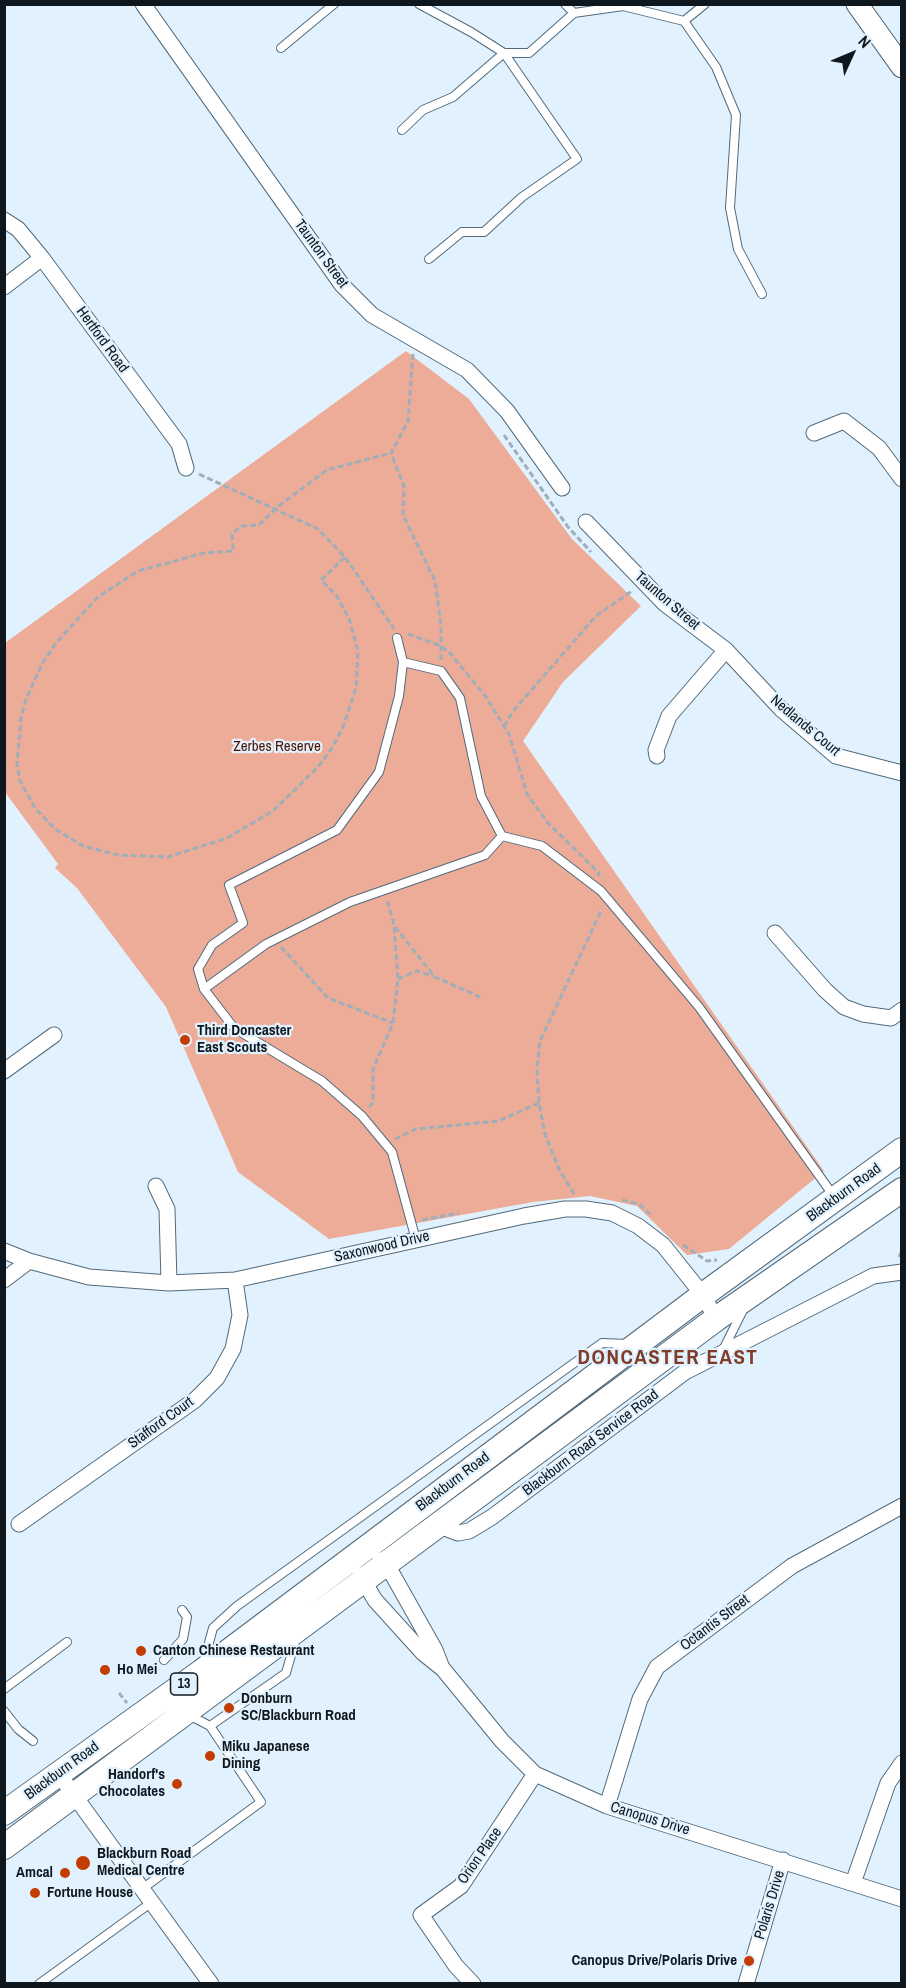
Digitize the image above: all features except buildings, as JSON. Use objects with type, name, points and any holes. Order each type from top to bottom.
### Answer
[{"type":"main road","points":[[857,4],[902,68]]},
{"type":"main road","name":"Blackburn Road","points":[[4,1813],[201,1672],[703,1295],[900,1152]]},
{"type":"main road","name":"Blackburn Road","points":[[4,1847],[716,1319],[897,1197]]},
{"type":"main road","points":[[250,1635],[266,1654]]},
{"type":"street","name":"Taunton Street","points":[[143,4],[342,285],[372,315],[467,370],[507,411],[562,488]]},
{"type":"street","name":"Hertford Road","points":[[4,220],[18,229],[42,258],[179,444],[186,468]]},
{"type":"street","points":[[4,287],[42,258]]},
{"type":"street","points":[[814,433],[844,421],[879,448],[902,479]]},
{"type":"street","name":"Taunton Street","points":[[586,522],[665,604],[726,650]]},
{"type":"street","points":[[657,756],[656,750],[669,717],[726,650]]},
{"type":"street","name":"Nedlands Court","points":[[726,650],[781,709],[836,756],[902,773]]},
{"type":"street","points":[[775,933],[825,990],[844,1007],[863,1014],[891,1018],[902,1010]]},
{"type":"street","points":[[4,1071],[54,1035]]},
{"type":"street","points":[[156,1186],[167,1209],[169,1283]]},
{"type":"street","name":"Saxonwood Drive","points":[[4,1251],[29,1261],[89,1277],[169,1283],[235,1280],[565,1209],[612,1213],[638,1226],[663,1245],[703,1295],[716,1319]]},
{"type":"street","points":[[4,1280],[29,1261]]},
{"type":"street","name":"Blackburn Road Service Road","points":[[437,1526],[458,1533],[470,1531],[492,1517],[685,1372],[873,1276],[902,1272]]},
{"type":"street","name":"Stafford Court","points":[[19,1524],[195,1400],[217,1378],[233,1349],[240,1315],[235,1280]]},
{"type":"street","name":"Octantis Street","points":[[607,1806],[639,1699],[657,1667],[792,1566],[902,1506]]},
{"type":"street","points":[[357,1554],[386,1563]]},
{"type":"street","name":"Canopus Drive","points":[[357,1554],[362,1582],[415,1644],[443,1669],[502,1742],[535,1774],[607,1806],[902,1899]]},
{"type":"street","name":"Canopus Drive","points":[[386,1563],[435,1650],[443,1669]]},
{"type":"street","points":[[853,1883],[888,1783],[902,1763]]},
{"type":"street","points":[[58,1773],[211,1983]]},
{"type":"street","name":"Orion Place","points":[[473,1983],[456,1966],[422,1915],[461,1886],[535,1774]]},
{"type":"street","name":"Polaris Drive","points":[[746,1983],[783,1860]]},
{"type":"lane","points":[[281,48],[334,4]]},
{"type":"lane","points":[[419,4],[504,53],[577,159],[522,197],[483,232],[462,232],[429,259]]},
{"type":"lane","points":[[566,4],[574,13]]},
{"type":"lane","points":[[684,21],[705,4]]},
{"type":"lane","points":[[402,130],[423,110],[453,97],[504,53],[529,53],[574,13],[623,6],[684,21],[695,41],[716,67],[736,115],[730,208],[738,249],[762,294]]},
{"type":"lane","points":[[396,634],[403,662],[399,696],[379,772],[337,830],[229,885],[243,923],[212,945],[198,969],[204,989],[234,1028],[322,1081],[362,1116],[392,1152],[416,1240]]},
{"type":"lane","points":[[403,662],[441,671],[460,698],[481,796],[502,836],[542,846],[593,883],[699,1007],[835,1199]]},
{"type":"lane","points":[[204,989],[274,940],[350,902],[485,855],[502,836]]},
{"type":"lane","points":[[722,1353],[753,1293]]},
{"type":"lane","points":[[201,1672],[213,1628],[237,1606],[602,1343],[637,1345]]},
{"type":"lane","points":[[164,1660],[183,1640],[188,1617],[182,1610]]},
{"type":"lane","points":[[210,1726],[286,1673],[298,1631]]},
{"type":"lane","points":[[4,1689],[67,1642]]},
{"type":"lane","points":[[4,1711],[33,1741]]},
{"type":"lane","points":[[142,1889],[261,1802],[210,1726],[186,1714]]},
{"type":"lane","points":[[39,1983],[152,1902]]},
{"type":"path","points":[[345,557],[321,580],[336,595],[349,618],[358,651],[356,688],[343,727],[332,748],[298,788],[273,812],[236,833],[199,849],[168,857],[102,851],[82,846],[55,829],[35,808],[26,791],[17,764],[21,717],[26,699],[50,652],[98,597],[125,582],[131,575],[184,558],[233,551],[232,534],[241,526],[259,525],[276,508],[327,470],[391,453],[408,421],[414,341]]},
{"type":"path","points":[[391,453],[404,486],[403,515],[435,581],[441,625],[441,671]]},
{"type":"path","points":[[186,468],[318,529],[345,557],[396,634],[441,646],[452,654],[504,726],[527,794],[548,823],[599,873],[587,893],[603,908],[540,1041],[537,1070],[539,1103],[545,1134],[559,1169],[574,1194]]},
{"type":"path","points":[[504,726],[596,616],[632,591]]},
{"type":"path","points":[[362,1116],[373,1103],[373,1069],[393,1023],[398,979],[394,925],[385,890]]},
{"type":"path","points":[[394,925],[435,977]]},
{"type":"path","points":[[274,940],[328,999],[393,1023]]},
{"type":"path","points":[[398,979],[417,971],[480,997]]},
{"type":"path","points":[[387,1146],[392,1140],[416,1129],[498,1121],[539,1103]]},
{"type":"green space","name":"Zerbes Reserve","points":[[406,351],[469,399],[572,539],[641,606],[563,682],[523,741],[824,1171],[729,1249],[687,1255],[637,1206],[590,1196],[533,1202],[329,1239],[238,1172],[166,1007],[77,888],[55,868],[58,864],[5,792],[5,643]]},
{"type":"place","name":"Third Doncaster East Scouts","points":[[185,1040]]},
{"type":"place","name":"Canton Chinese Restaurant","points":[[141,1651]]},
{"type":"place","name":"Ho Mei","points":[[105,1670]]},
{"type":"place","name":"Donburn SC/Blackburn Road","points":[[229,1708]]},
{"type":"place","name":"Miku Japanese Dining","points":[[210,1756]]},
{"type":"place","name":"Handorf's Chocolates","points":[[177,1784]]},
{"type":"place","name":"Blackburn Road Medical Centre","points":[[83,1863]]},
{"type":"place","name":"Amcal","points":[[65,1873]]},
{"type":"place","name":"Fortune House","points":[[35,1893]]},
{"type":"place","name":"Canopus Drive/Polaris Drive","points":[[749,1961]]},
{"type":"district","name":"DONCASTER EAST","points":[[668,1358]]}]
